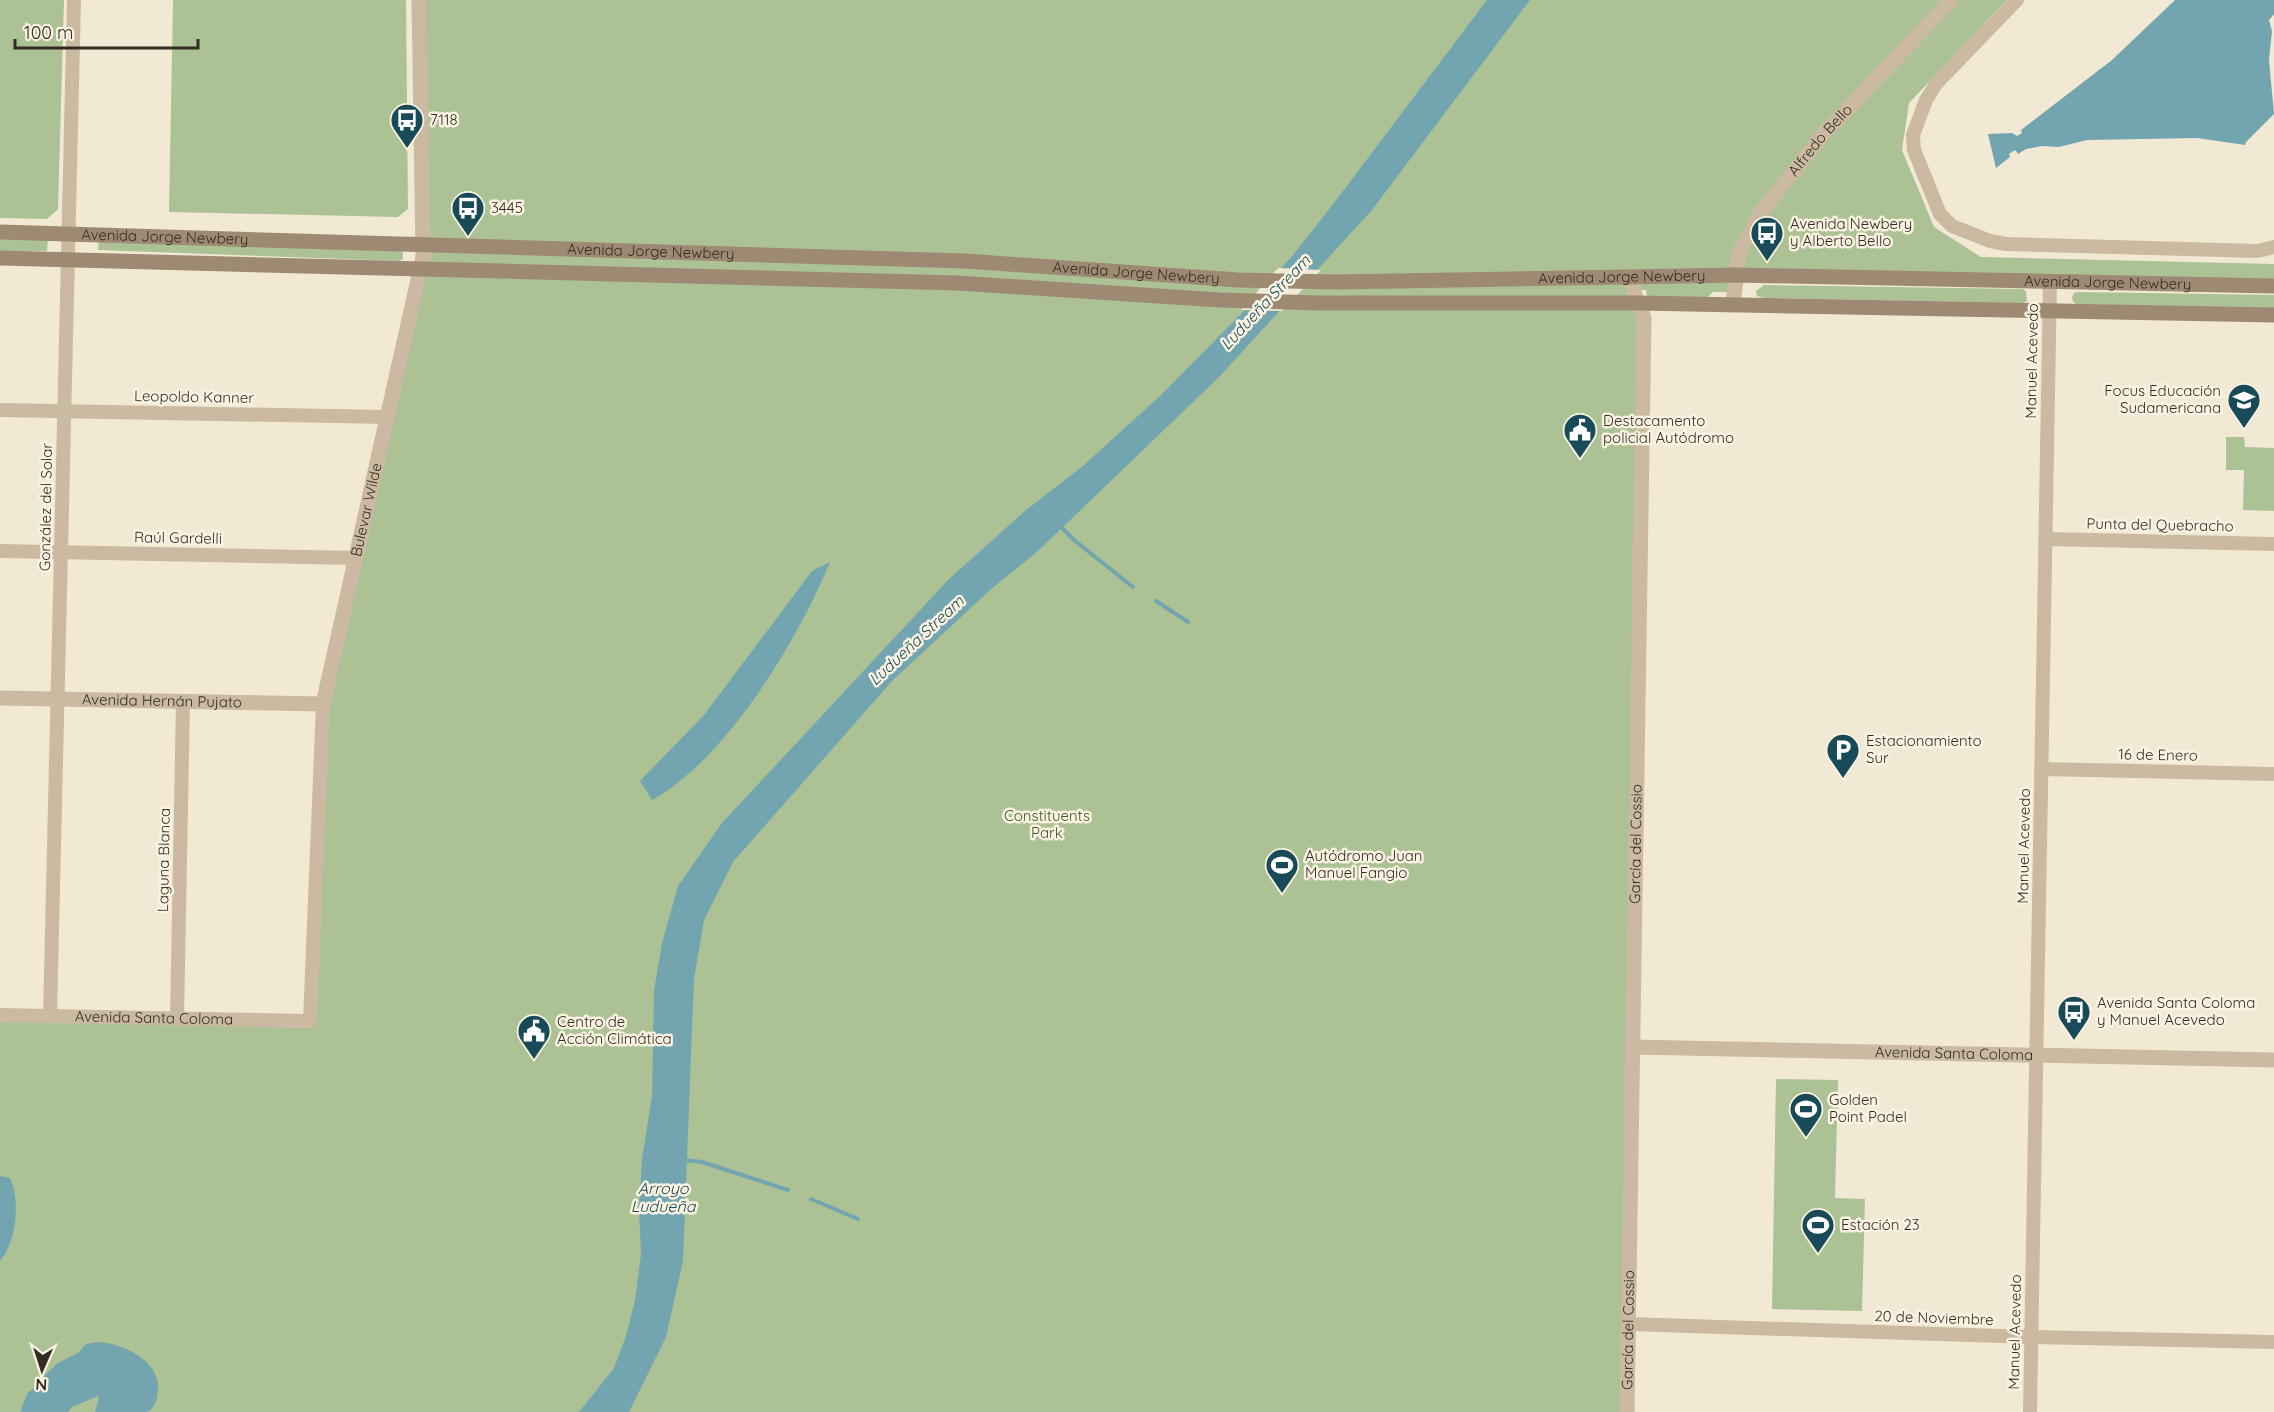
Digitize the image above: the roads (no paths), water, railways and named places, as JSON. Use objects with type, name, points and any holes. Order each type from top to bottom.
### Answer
[{"type":"main road","name":"Avenida Jorge Newbery","points":[[0,232],[965,261],[1238,280],[1338,282],[1736,275],[2274,286]]},
{"type":"main road","name":"Avenida Jorge Newbery","points":[[0,258],[958,283],[1220,300],[1320,303],[1638,303],[2274,315]]},
{"type":"street","name":"González del Solar","points":[[50,1016],[74,0]]},
{"type":"street","name":"Bulevar Wilde","points":[[310,1021],[323,704],[421,269],[423,244],[419,0]]},
{"type":"street","name":"Alfredo Bello","points":[[1733,305],[1739,252],[1762,211],[1821,137],[1951,0]]},
{"type":"street","points":[[2017,0],[1936,84],[1926,100],[1914,135],[1914,150],[1940,214],[1952,226],[1990,242],[2006,244],[2258,251],[2274,247]]},
{"type":"street","name":"García del Cossio","points":[[1627,1412],[1644,318],[1633,290],[1632,276]]},
{"type":"street","name":"Manuel Acevedo","points":[[2030,1412],[2050,281]]},
{"type":"street","name":"Leopoldo Kanner","points":[[0,410],[387,417]]},
{"type":"street","name":"Punta del Quebracho","points":[[2046,539],[2274,544]]},
{"type":"street","name":"Raúl Gardelli","points":[[0,551],[356,558]]},
{"type":"street","name":"Avenida Hernán Pujato","points":[[0,698],[323,704]]},
{"type":"street","name":"Laguna Blanca","points":[[177,1018],[183,702]]},
{"type":"street","name":"16 de Enero","points":[[2042,769],[2274,774]]},
{"type":"street","name":"Avenida Santa Coloma","points":[[0,1015],[310,1021]]},
{"type":"street","name":"Avenida Santa Coloma","points":[[1633,1047],[2274,1060]]},
{"type":"street","name":"20 de Noviembre","points":[[1629,1324],[2274,1342]]},
{"type":"water","name":"Arroyo Ludueña","points":[[1487,0],[1530,0],[1372,210],[1219,377],[1038,551],[990,590],[892,681],[733,862],[704,920],[694,979],[683,1261],[666,1337],[629,1412],[579,1412],[614,1368],[626,1336],[635,1300],[641,1254],[639,1210],[642,1159],[652,1096],[654,991],[662,943],[678,886],[722,823],[949,579],[1025,511],[1083,466],[1161,395],[1241,314],[1293,255],[1334,203]]},
{"type":"water","points":[[2175,0],[2274,0],[2274,14],[2269,20],[2272,31],[2269,60],[2274,114],[2245,145],[2197,138],[2087,140],[2059,147],[2042,146],[2026,149],[2018,154],[2015,150],[1996,168],[1988,134],[2012,133],[2017,136],[2022,133],[2021,130],[2112,60]]},
{"type":"water","points":[[830,562],[800,626],[757,695],[707,757],[680,781],[652,800],[640,781],[704,715],[812,571]]},
{"type":"water","points":[[0,1176],[10,1178],[16,1209],[10,1244],[0,1261]]},
{"type":"water","points":[[99,1342],[122,1347],[142,1358],[150,1366],[156,1375],[158,1386],[157,1398],[150,1410],[146,1412],[95,1412],[98,1396],[72,1407],[68,1412],[20,1412],[28,1392],[40,1386],[45,1375],[58,1363],[78,1353],[86,1344]]},
{"type":"waterway","points":[[1060,526],[1133,587]]},
{"type":"waterway","points":[[1156,601],[1188,622]]},
{"type":"waterway","points":[[685,1160],[702,1162],[788,1190]]},
{"type":"waterway","points":[[811,1199],[858,1219]]},
{"type":"place","name":"7118","points":[[407,149]]},
{"type":"place","name":"3445","points":[[468,237]]},
{"type":"place","name":"Avenida Newbery y Alberto Bello","points":[[1767,262]]},
{"type":"place","name":"Focus Educación Sudamericana","points":[[2244,429]]},
{"type":"place","name":"Destacamento policial Autódromo","points":[[1580,459]]},
{"type":"place","name":"Estacionamiento Sur","points":[[1843,779]]},
{"type":"place","name":"Autódromo Juan Manuel Fangio","points":[[1282,894]]},
{"type":"place","name":"Avenida Santa Coloma y Manuel Acevedo","points":[[2074,1041]]},
{"type":"place","name":"Centro de Acción Climática","points":[[534,1060]]},
{"type":"place","name":"Golden Point Padel","points":[[1806,1138]]},
{"type":"place","name":"Estación 23","points":[[1818,1254]]},
{"type":"water label","name":"Ludueña Stream","points":[[1265,302]]},
{"type":"water label","name":"Ludueña Stream","points":[[916,640]]},
{"type":"park label","name":"Constituents Park","points":[[1047,824]]}]
